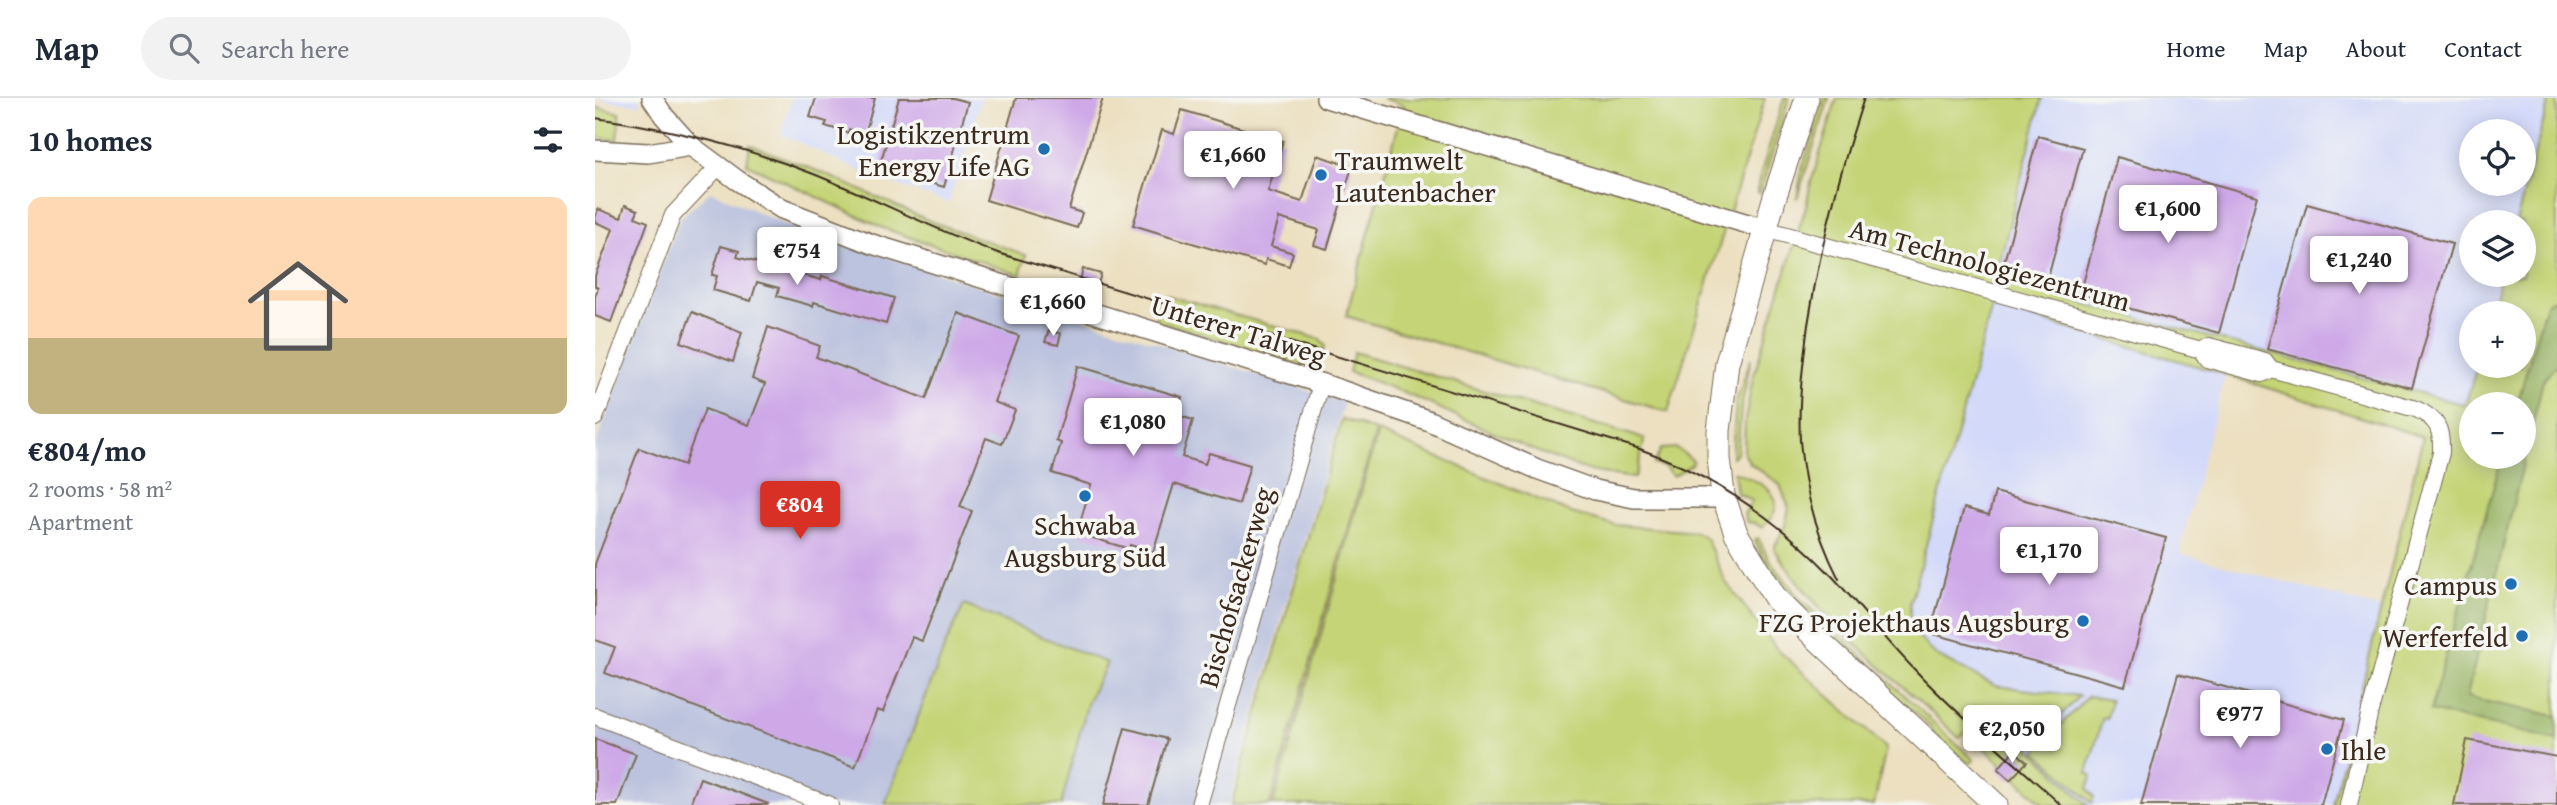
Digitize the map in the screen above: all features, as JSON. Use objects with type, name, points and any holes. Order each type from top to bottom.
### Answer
[{"type":"main road","points":[[1807,98],[1765,229],[1727,363],[1722,392],[1719,458],[1725,498],[1736,533],[1776,599],[1996,805]]},
{"type":"street","name":"Unterer Talweg","points":[[652,98],[663,116],[691,146],[718,167],[782,209],[872,244],[1321,384],[1427,420],[1537,469],[1595,489],[1634,498],[1725,498]]},
{"type":"street","points":[[1326,98],[1765,229]]},
{"type":"street","points":[[595,150],[648,153],[691,146]]},
{"type":"street","points":[[595,418],[673,215],[718,167]]},
{"type":"street","name":"Am Technologiezentrum","points":[[1765,229],[2201,350],[2207,359],[2262,374],[2271,369],[2416,409],[2431,416],[2442,437],[2441,453],[2369,711],[2349,805]]},
{"type":"street","name":"Bischofsackerweg","points":[[1199,805],[1321,384]]},
{"type":"street","points":[[595,716],[830,805]]},
{"type":"shaded area","points":[[639,98],[641,105],[595,99]]},
{"type":"shaded area","points":[[792,98],[982,98],[949,203],[871,176],[781,134]]},
{"type":"shaded area","points":[[2042,98],[2549,100],[2536,148],[2536,119],[2459,119],[2459,196],[2523,196],[2519,210],[2459,210],[2459,287],[2498,287],[2494,301],[2459,301],[2459,378],[2474,378],[2470,392],[2459,392],[2459,403],[1995,280]]},
{"type":"shaded area","points":[[711,191],[784,224],[1344,402],[1228,805],[595,805],[595,446],[680,218]]},
{"type":"shaded area","points":[[1992,306],[2225,375],[2179,553],[2382,609],[2333,805],[2089,805],[1918,637],[1910,620],[1910,603]]},
{"type":"green space","points":[[1382,98],[1765,98],[1668,412],[1346,316],[1404,105]]},
{"type":"green space","points":[[1784,98],[1789,98],[1758,193],[1758,183]]},
{"type":"green space","points":[[1824,98],[1829,98],[1797,199],[1801,173]]},
{"type":"green space","points":[[1837,98],[2042,98],[1995,280],[2459,403],[2459,469],[2536,469],[2536,392],[2469,392],[2473,378],[2536,378],[2536,301],[2494,301],[2498,287],[2536,287],[2536,210],[2519,210],[2523,196],[2536,196],[2536,149],[2549,101],[2543,98],[2557,98],[2557,805],[2333,805],[2423,437],[2217,372],[1992,306],[1910,603],[1910,620],[1918,637],[1937,656],[1996,686],[2079,696],[2031,747],[2021,739],[2088,805],[2044,805],[1967,731],[1959,738],[1861,649],[1814,601],[1793,575],[1774,548],[1785,526],[1789,508],[1780,485],[1750,463],[1744,453],[1745,420],[1753,378]]},
{"type":"green space","points":[[595,107],[620,113],[617,140],[595,137]]},
{"type":"green space","points":[[750,145],[820,172],[930,221],[1026,255],[1020,275],[883,228],[747,164]]},
{"type":"green space","points":[[1163,294],[1319,339],[1325,346],[1318,363],[1306,366],[1155,320]]},
{"type":"green space","points":[[2557,298],[2557,364],[2543,381],[2536,410],[2536,392],[2520,392],[2524,378],[2536,378],[2536,338],[2546,303]]},
{"type":"green space","points":[[1354,352],[1645,439],[1635,478],[1593,471],[1557,459],[1349,372]]},
{"type":"green space","points":[[1751,358],[1741,409],[1737,453],[1732,457],[1736,402]]},
{"type":"green space","points":[[1342,419],[1376,431],[1270,805],[1231,805]]},
{"type":"green space","points":[[1378,432],[1571,513],[1615,525],[1696,532],[1706,538],[1725,581],[1777,649],[1886,748],[1874,805],[1273,805]]},
{"type":"green space","points":[[1676,448],[1693,460],[1692,464],[1673,476],[1665,467],[1654,464],[1661,449]]},
{"type":"green space","points":[[2499,469],[2522,469],[2467,696],[2557,716],[2557,740],[2430,711]]},
{"type":"green space","points":[[1734,472],[1762,485],[1774,496],[1775,510],[1762,528],[1747,522],[1744,514],[1752,501],[1737,493]]},
{"type":"green space","points":[[1758,538],[1769,559],[1800,599],[1974,760],[1970,764],[1932,732],[1930,727],[1797,603],[1763,556],[1754,540]]},
{"type":"green space","points":[[964,605],[1107,663],[1088,701],[1061,805],[885,804],[945,646]]},
{"type":"green space","points":[[2088,696],[2111,700],[2107,718],[2103,717],[2087,773],[2092,775],[2088,789],[2094,796],[2092,803],[2036,751]]},
{"type":"building","points":[[816,98],[875,98],[865,134],[849,129],[848,133],[825,126],[827,122],[810,117]]},
{"type":"building","points":[[899,98],[953,98],[968,102],[944,187],[879,168]]},
{"type":"building","name":"Logistikzentrum Energy Life AG","points":[[1016,98],[1103,98],[1069,209],[1082,213],[1077,228],[986,200]]},
{"type":"building","points":[[1182,110],[1283,141],[1268,191],[1302,202],[1317,155],[1352,167],[1327,249],[1314,245],[1319,230],[1279,218],[1271,246],[1293,253],[1289,266],[1266,259],[1265,265],[1133,225],[1162,130],[1174,134]]},
{"type":"building","points":[[2038,136],[2083,148],[2046,285],[2001,273]]},
{"type":"building","points":[[2117,157],[2257,196],[2219,333],[2080,295]]},
{"type":"building","points":[[2307,204],[2452,244],[2412,388],[2267,349]]},
{"type":"building","points":[[625,205],[638,210],[635,217],[648,222],[611,322],[595,316],[598,288],[595,286],[595,276],[613,229],[595,222],[595,219],[598,209],[621,218]]},
{"type":"building","points":[[721,246],[739,251],[737,257],[821,280],[822,276],[894,298],[886,324],[814,302],[813,306],[777,296],[779,288],[757,282],[751,301],[713,290],[717,276],[712,275]]},
{"type":"building","points":[[1083,269],[1101,274],[1093,300],[1076,295]]},
{"type":"building","points":[[692,312],[742,332],[733,362],[681,342]]},
{"type":"building","points":[[958,313],[1019,336],[994,402],[1015,410],[1002,444],[986,438],[960,507],[972,511],[922,641],[912,637],[883,712],[877,710],[855,767],[605,673],[615,647],[595,640],[595,564],[639,448],[684,465],[705,409],[749,425],[765,384],[752,379],[768,327],[820,346],[816,357],[926,399]]},
{"type":"building","points":[[1049,330],[1061,334],[1058,345],[1045,342]]},
{"type":"building","points":[[1078,366],[1182,397],[1177,415],[1193,420],[1182,457],[1205,464],[1209,453],[1250,465],[1239,504],[1174,484],[1153,552],[1130,545],[1129,549],[1077,533],[1091,485],[1052,473],[1061,443],[1056,441]]},
{"type":"building","points":[[1995,492],[2166,538],[2125,686],[1930,633],[1964,508],[1989,515]]},
{"type":"building","points":[[2178,674],[2344,720],[2321,805],[2141,805]]},
{"type":"building","points":[[1125,728],[1167,739],[1148,805],[1103,805]]},
{"type":"building","points":[[595,739],[636,754],[617,805],[595,805]]},
{"type":"building","points":[[2467,740],[2557,757],[2557,805],[2454,805]]},
{"type":"building","points":[[2014,750],[2027,762],[2010,780],[1998,769]]},
{"type":"building","points":[[700,778],[768,804],[690,805]]},
{"type":"tram line","points":[[1839,579],[1824,546],[1808,494],[1800,441],[1800,398],[1818,267],[1838,182],[1864,98]]},
{"type":"tram line","points":[[595,118],[650,127],[758,154],[811,173],[998,253],[1637,448],[1691,471],[1742,500],[1810,554],[1933,689],[2061,805]]},
{"type":"place","name":"Logistikzentrum Energy Life AG","points":[[1044,149]]},
{"type":"place","name":"Traumwelt Lautenbacher","points":[[1321,175]]},
{"type":"place","name":"Schwaba Augsburg Süd","points":[[1085,496]]},
{"type":"place","name":"Campus","points":[[2511,584]]},
{"type":"place","name":"FZG Projekthaus Augsburg","points":[[2083,621]]},
{"type":"place","name":"Werferfeld","points":[[2522,636]]},
{"type":"place","name":"Ihle","points":[[2327,749]]}]
